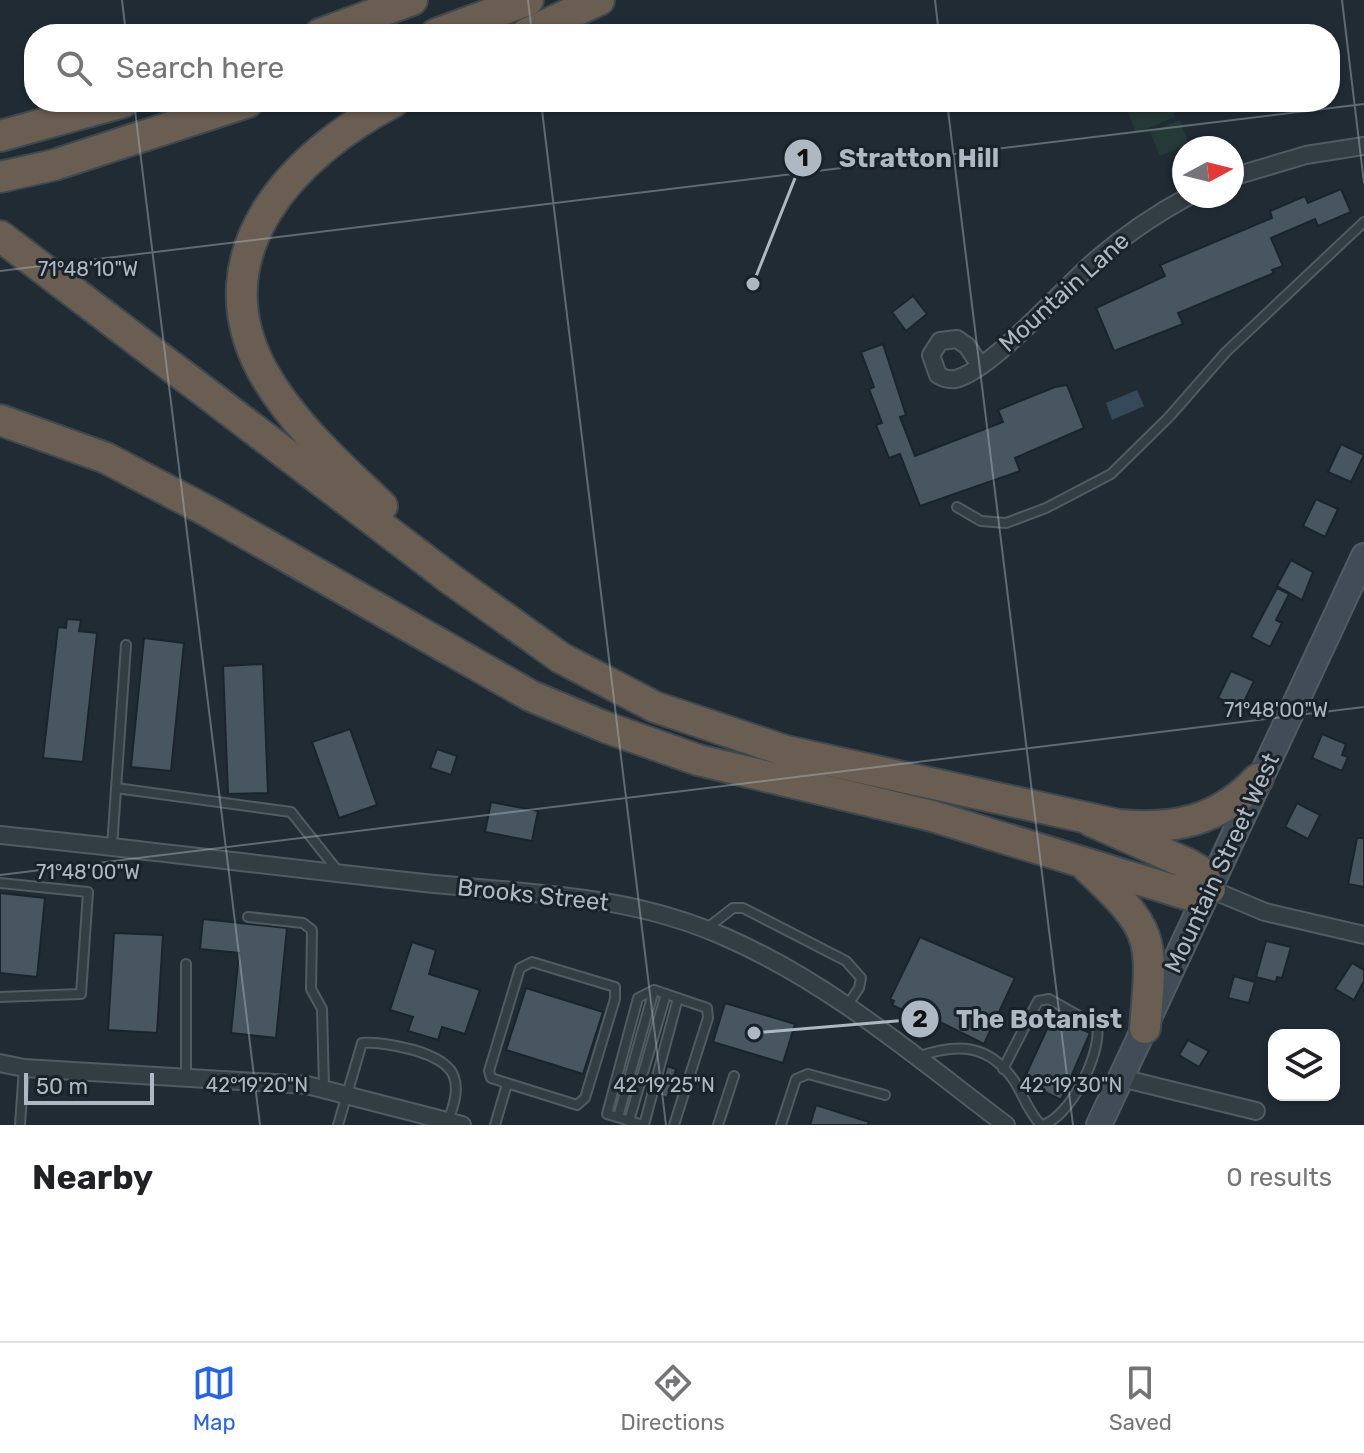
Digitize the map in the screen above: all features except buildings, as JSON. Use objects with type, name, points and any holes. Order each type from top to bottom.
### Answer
[{"type":"highway","points":[[347,24],[412,0]]},
{"type":"highway","points":[[463,24],[528,0]]},
{"type":"highway","points":[[547,24],[599,0]]},
{"type":"highway","points":[[0,136],[87,112]]},
{"type":"highway","points":[[0,177],[54,165],[217,112]]},
{"type":"highway","points":[[376,112],[314,154],[267,208],[248,251],[244,308],[252,348],[285,405],[449,578]]},
{"type":"highway","points":[[0,236],[449,578],[561,658],[655,707],[786,751],[1091,821],[1149,828],[1185,825],[1230,804],[1258,779]]},
{"type":"highway","points":[[0,420],[106,458],[207,511],[531,696],[605,727],[698,760],[932,816],[1189,895],[1210,889],[1200,871],[1188,864],[1091,821]]},
{"type":"highway","points":[[1080,861],[1127,904],[1143,930],[1150,960],[1145,1028]]},
{"type":"main road","name":"Mountain Street West","points":[[1099,1125],[1364,556]]},
{"type":"street","points":[[1244,173],[1306,155],[1364,146]]},
{"type":"street","name":"Mountain Lane","points":[[980,365],[1011,341],[1096,259],[1146,220],[1172,205]]},
{"type":"street","name":"Brooks Street","points":[[0,835],[340,874],[584,896],[705,930],[795,970],[1006,1125]]},
{"type":"street","points":[[1210,889],[1265,912],[1364,935]]},
{"type":"street","points":[[0,1063],[24,1068],[324,1089],[413,1118],[455,1123]]},
{"type":"street","points":[[1121,1078],[1256,1111]]},
{"type":"lane","points":[[957,507],[981,521],[1006,523],[1046,508],[1111,474],[1169,417],[1226,352],[1364,222]]},
{"type":"lane","points":[[112,848],[126,645]]},
{"type":"lane","points":[[116,788],[291,812],[340,874]]},
{"type":"lane","points":[[0,883],[88,892],[81,994],[0,997]]},
{"type":"lane","points":[[705,930],[733,908],[743,908],[833,954],[855,968],[861,978],[859,988],[847,1006]]},
{"type":"lane","points":[[248,917],[303,923],[312,930],[311,989],[322,1009],[324,1089]]},
{"type":"lane","points":[[532,962],[615,987],[615,999],[585,1098],[577,1105],[507,1084],[491,1078],[489,1071],[520,968],[532,962]]},
{"type":"lane","points":[[186,964],[186,1078]]},
{"type":"lane","points":[[618,1117],[654,990]]},
{"type":"lane","points":[[604,1125],[638,998],[654,990],[707,1008],[708,1018],[674,1125]]},
{"type":"lane","points":[[629,1121],[666,994]]},
{"type":"lane","points":[[607,1114],[643,1125],[678,998]]},
{"type":"lane","points":[[916,1057],[947,1046],[968,1048],[1003,1069],[1014,1080],[1041,1125],[1049,1123],[1064,1108],[1092,1066],[1099,1040],[1097,1026],[1049,999],[1038,1001],[1003,1069]]},
{"type":"lane","points":[[338,1125],[362,1043],[382,1042],[441,1060],[454,1076],[455,1123]]},
{"type":"lane","points":[[20,1125],[24,1068]]},
{"type":"lane","points":[[781,1125],[796,1079],[808,1074],[885,1095]]},
{"type":"lane","points":[[718,1125],[734,1076]]},
{"type":"lane","points":[[495,1125],[507,1084]]},
{"type":"green space","points":[[1128,112],[1173,112],[1175,117],[1136,133]]},
{"type":"green space","points":[[1180,120],[1186,136],[1172,136],[1172,151],[1160,156],[1150,132]]},
{"type":"water","points":[[1137,390],[1144,406],[1112,420],[1106,403]]},
{"type":"place","name":"Stratton Hill","points":[[753,284]]},
{"type":"place","name":"The Botanist","points":[[754,1033]]}]
